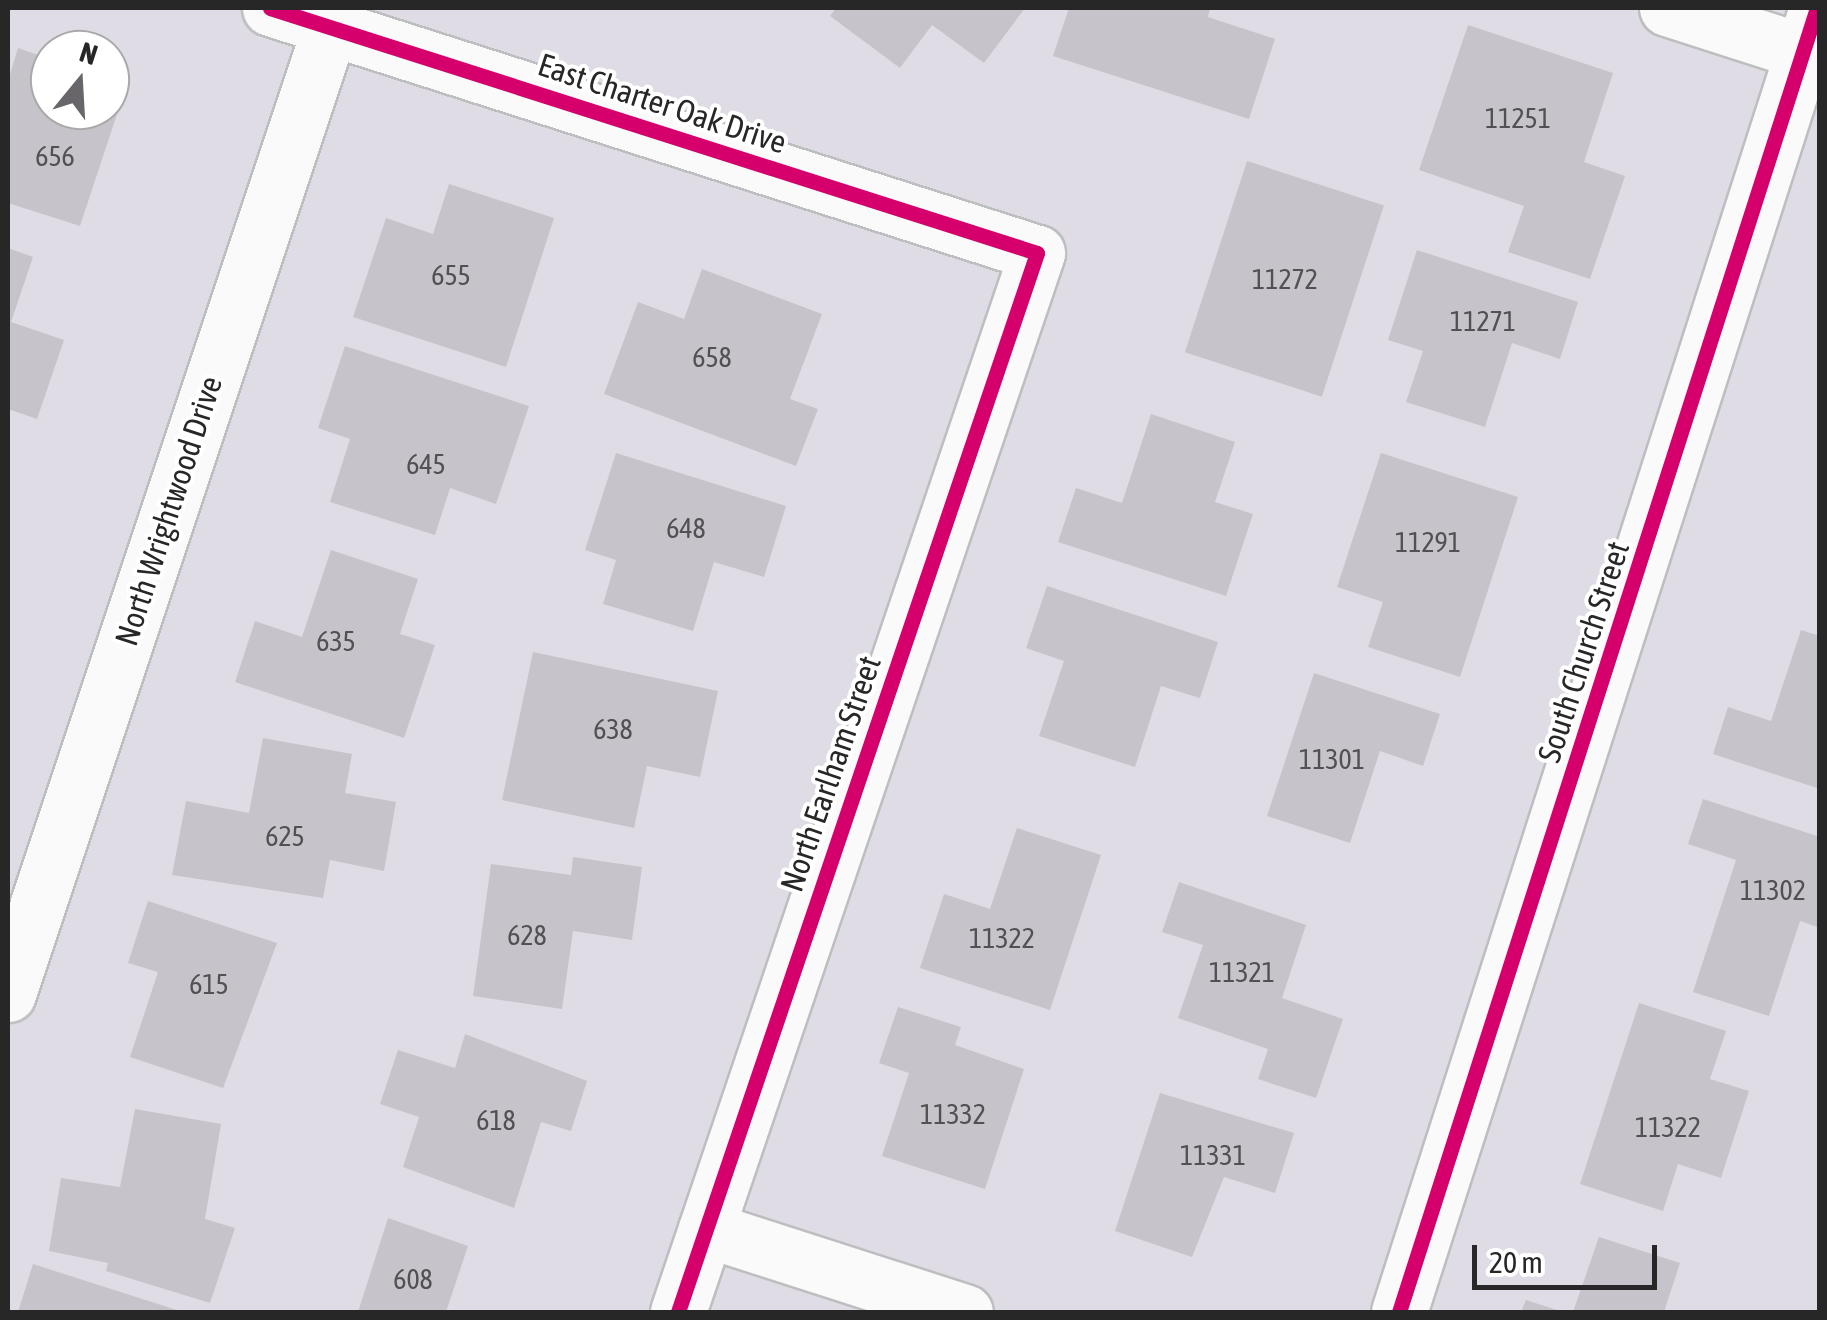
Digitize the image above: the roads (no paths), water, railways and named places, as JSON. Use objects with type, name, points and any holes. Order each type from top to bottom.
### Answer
[{"type":"street","name":"East Charter Oak Drive","points":[[270,8],[1037,253]]},
{"type":"street","points":[[1667,8],[1814,39]]},
{"type":"street","name":"North Wrightwood Drive","points":[[8,994],[330,28]]},
{"type":"street","name":"South Church Street","points":[[1399,1312],[1814,39]]},
{"type":"street","name":"North Earlham Street","points":[[678,1312],[1037,253]]},
{"type":"street","points":[[706,1228],[965,1312]]}]
